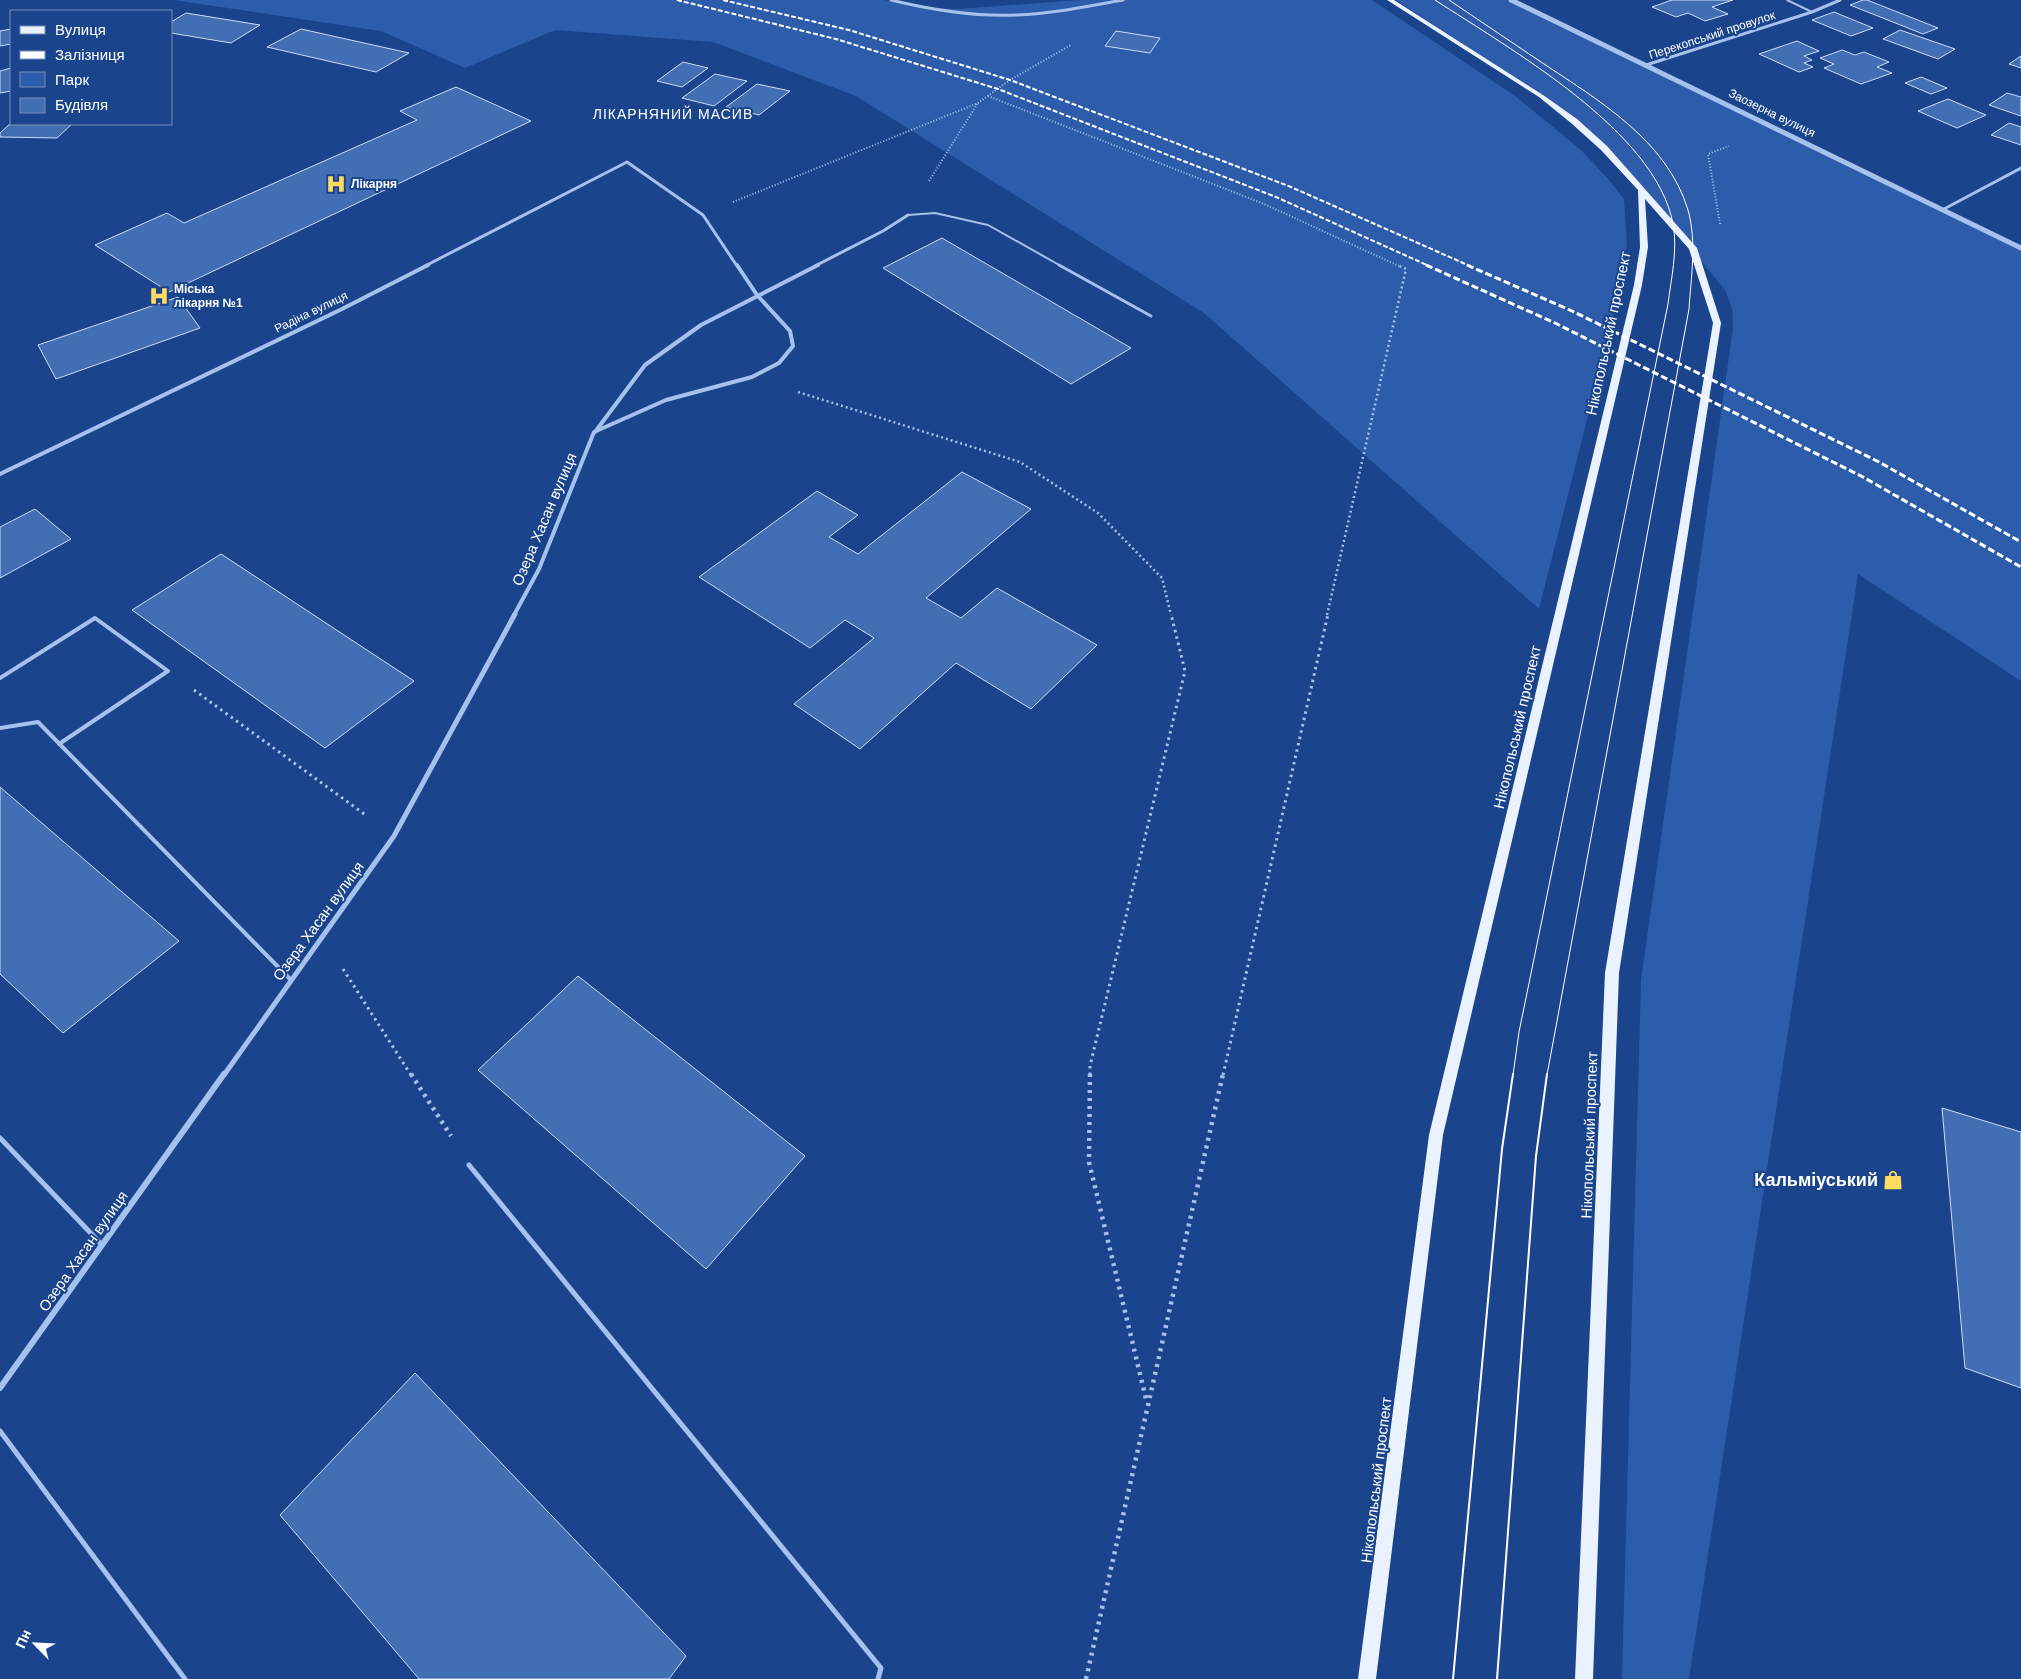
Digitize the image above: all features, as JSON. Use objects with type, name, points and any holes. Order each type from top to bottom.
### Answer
[{"type":"main road","points":[[1390,0],[1541,96],[1574,121],[1604,148],[1641,191]]},
{"type":"main road","name":"Нікопольський проспект","points":[[1367,1679],[1436,1136],[1638,285],[1644,247],[1641,191]]},
{"type":"main road","name":"Нікопольський проспект","points":[[1584,1679],[1612,973],[1717,323],[1693,248],[1641,191]]},
{"type":"street","points":[[891,0],[934,9],[979,15],[1008,16],[1035,14],[1123,0]]},
{"type":"street","name":"Заозерна вулиця","points":[[1512,0],[2021,248]]},
{"type":"street","name":"Перекопський провулок","points":[[1646,65],[1812,12],[1840,0]]},
{"type":"street","name":"Радіна вулиця","points":[[0,474],[342,309],[627,162],[703,215]]},
{"type":"street","points":[[1944,209],[2021,168]]},
{"type":"street","points":[[594,432],[666,400],[752,377],[779,363],[793,346],[790,331],[757,295],[703,215]]},
{"type":"street","name":"Озера Хасан вулиця","points":[[0,1388],[394,836],[539,569],[594,432],[644,365],[701,325],[883,230],[908,215]]},
{"type":"lane","points":[[1787,0],[1812,12]]},
{"type":"lane","points":[[908,215],[936,213],[988,225],[1151,316]]},
{"type":"lane","points":[[0,678],[96,618],[168,670],[59,744]]},
{"type":"lane","points":[[0,728],[38,722],[291,980]]},
{"type":"lane","points":[[0,1138],[102,1245]]},
{"type":"lane","points":[[470,1166],[881,1668],[878,1679]]},
{"type":"lane","points":[[0,1431],[185,1679]]},
{"type":"path","points":[[703,215],[978,103],[1010,80],[1076,42]]},
{"type":"path","points":[[988,96],[1264,204],[1406,269],[1086,1679]]},
{"type":"path","points":[[908,215],[978,103]]},
{"type":"path","points":[[752,377],[1020,462],[1098,513],[1162,578],[1186,671],[1090,1066],[1089,1162],[1148,1405]]},
{"type":"path","points":[[168,670],[394,836]]},
{"type":"path","points":[[349,979],[470,1166]]},
{"type":"green space","points":[[174,0],[884,0],[921,7],[958,9],[1081,0],[1372,0],[1515,96],[1581,150],[1624,199],[1627,245],[1622,281],[1539,609],[1204,313],[856,96],[713,42],[555,30],[465,68],[381,31]]},
{"type":"green space","points":[[1396,0],[1511,0],[2021,248],[2021,681],[1858,574],[1689,1679],[1622,1679],[1641,980],[1733,328],[1732,308],[1725,290],[1634,178],[1605,147],[1536,92]]},
{"type":"building","points":[[1672,0],[1733,0],[1712,7],[1728,14],[1705,21],[1688,13],[1676,17],[1652,7]]},
{"type":"building","points":[[1863,0],[1938,28],[1923,34],[1850,5]]},
{"type":"building","points":[[1834,12],[1873,28],[1851,36],[1812,20]]},
{"type":"building","points":[[186,13],[260,25],[231,43],[172,33],[172,21]]},
{"type":"building","points":[[10,29],[10,44],[0,46],[0,31]]},
{"type":"building","points":[[301,29],[409,53],[376,72],[267,47]]},
{"type":"building","points":[[1900,30],[1955,49],[1938,59],[1883,39]]},
{"type":"building","points":[[1116,31],[1160,38],[1150,53],[1105,46]]},
{"type":"building","points":[[1797,41],[1819,51],[1804,56],[1812,60],[1804,63],[1813,67],[1799,72],[1759,54]]},
{"type":"building","points":[[1842,50],[1855,55],[1864,52],[1889,62],[1877,67],[1892,73],[1861,84],[1824,68],[1834,64],[1820,58]]},
{"type":"building","points":[[2021,56],[2021,68],[2009,64]]},
{"type":"building","points":[[683,62],[708,68],[682,87],[657,81]]},
{"type":"building","points":[[10,68],[10,91],[0,93],[0,71]]},
{"type":"building","points":[[715,74],[747,81],[714,106],[682,98]]},
{"type":"building","points":[[1921,77],[1947,88],[1931,94],[1905,83]]},
{"type":"building","points":[[757,84],[790,91],[759,115],[726,107]]},
{"type":"building","points":[[456,87],[531,121],[169,292],[95,245],[167,213],[184,223],[417,120],[400,111]]},
{"type":"building","points":[[2007,93],[2021,97],[2021,116],[1989,105]]},
{"type":"building","points":[[1948,99],[1986,115],[1957,128],[1918,111]]},
{"type":"building","points":[[2009,123],[2021,127],[2021,145],[1991,135]]},
{"type":"building","points":[[10,124],[71,125],[57,138],[0,137],[0,133]]},
{"type":"building","points":[[942,238],[1131,348],[1071,384],[883,268]]},
{"type":"building","points":[[178,297],[200,328],[56,379],[38,345]]},
{"type":"building","points":[[962,472],[1031,509],[926,598],[961,618],[997,588],[1097,645],[1031,709],[956,663],[860,749],[794,704],[874,638],[845,620],[810,648],[699,577],[817,491],[858,515],[829,537],[858,554]]},
{"type":"building","points":[[35,509],[71,539],[0,578],[0,527]]},
{"type":"building","points":[[221,554],[414,681],[325,748],[132,610]]},
{"type":"building","points":[[0,787],[179,941],[63,1033],[0,974]]},
{"type":"building","points":[[578,976],[805,1156],[706,1269],[478,1070]]},
{"type":"building","points":[[1942,1108],[2021,1132],[2021,1388],[1965,1368]]},
{"type":"building","points":[[415,1373],[686,1656],[669,1679],[419,1679],[280,1515]]},
{"type":"tram line","points":[[1435,0],[1539,68],[1610,125],[1639,157],[1661,190],[1673,224],[1675,244],[1668,304],[1519,1032],[1513,1075]]},
{"type":"tram line","points":[[1449,0],[1585,91],[1628,124],[1647,142],[1664,163],[1678,185],[1691,222],[1693,260],[1689,309],[1547,1075]]},
{"type":"tram line","points":[[1453,1679],[1502,1149],[1513,1074]]},
{"type":"tram line","points":[[1497,1679],[1536,1156],[1547,1074]]},
{"type":"railway","points":[[677,0],[836,39],[998,89],[1276,197],[1429,266]]},
{"type":"railway","points":[[723,0],[849,30],[1010,80],[1291,187],[1470,266]]},
{"type":"railway","points":[[1426,265],[1555,323],[1863,477],[2021,567]]},
{"type":"railway","points":[[1467,265],[1572,311],[1879,462],[2021,542]]},
{"type":"place","name":"Лікарня","points":[[336,184]]},
{"type":"place","name":"Міська лікарня №1","points":[[159,296]]},
{"type":"place","name":"Кальміуський","points":[[1893,1180]]},
{"type":"district","name":"ЛІКАРНЯНИЙ МАСИВ","points":[[673,114]]}]
